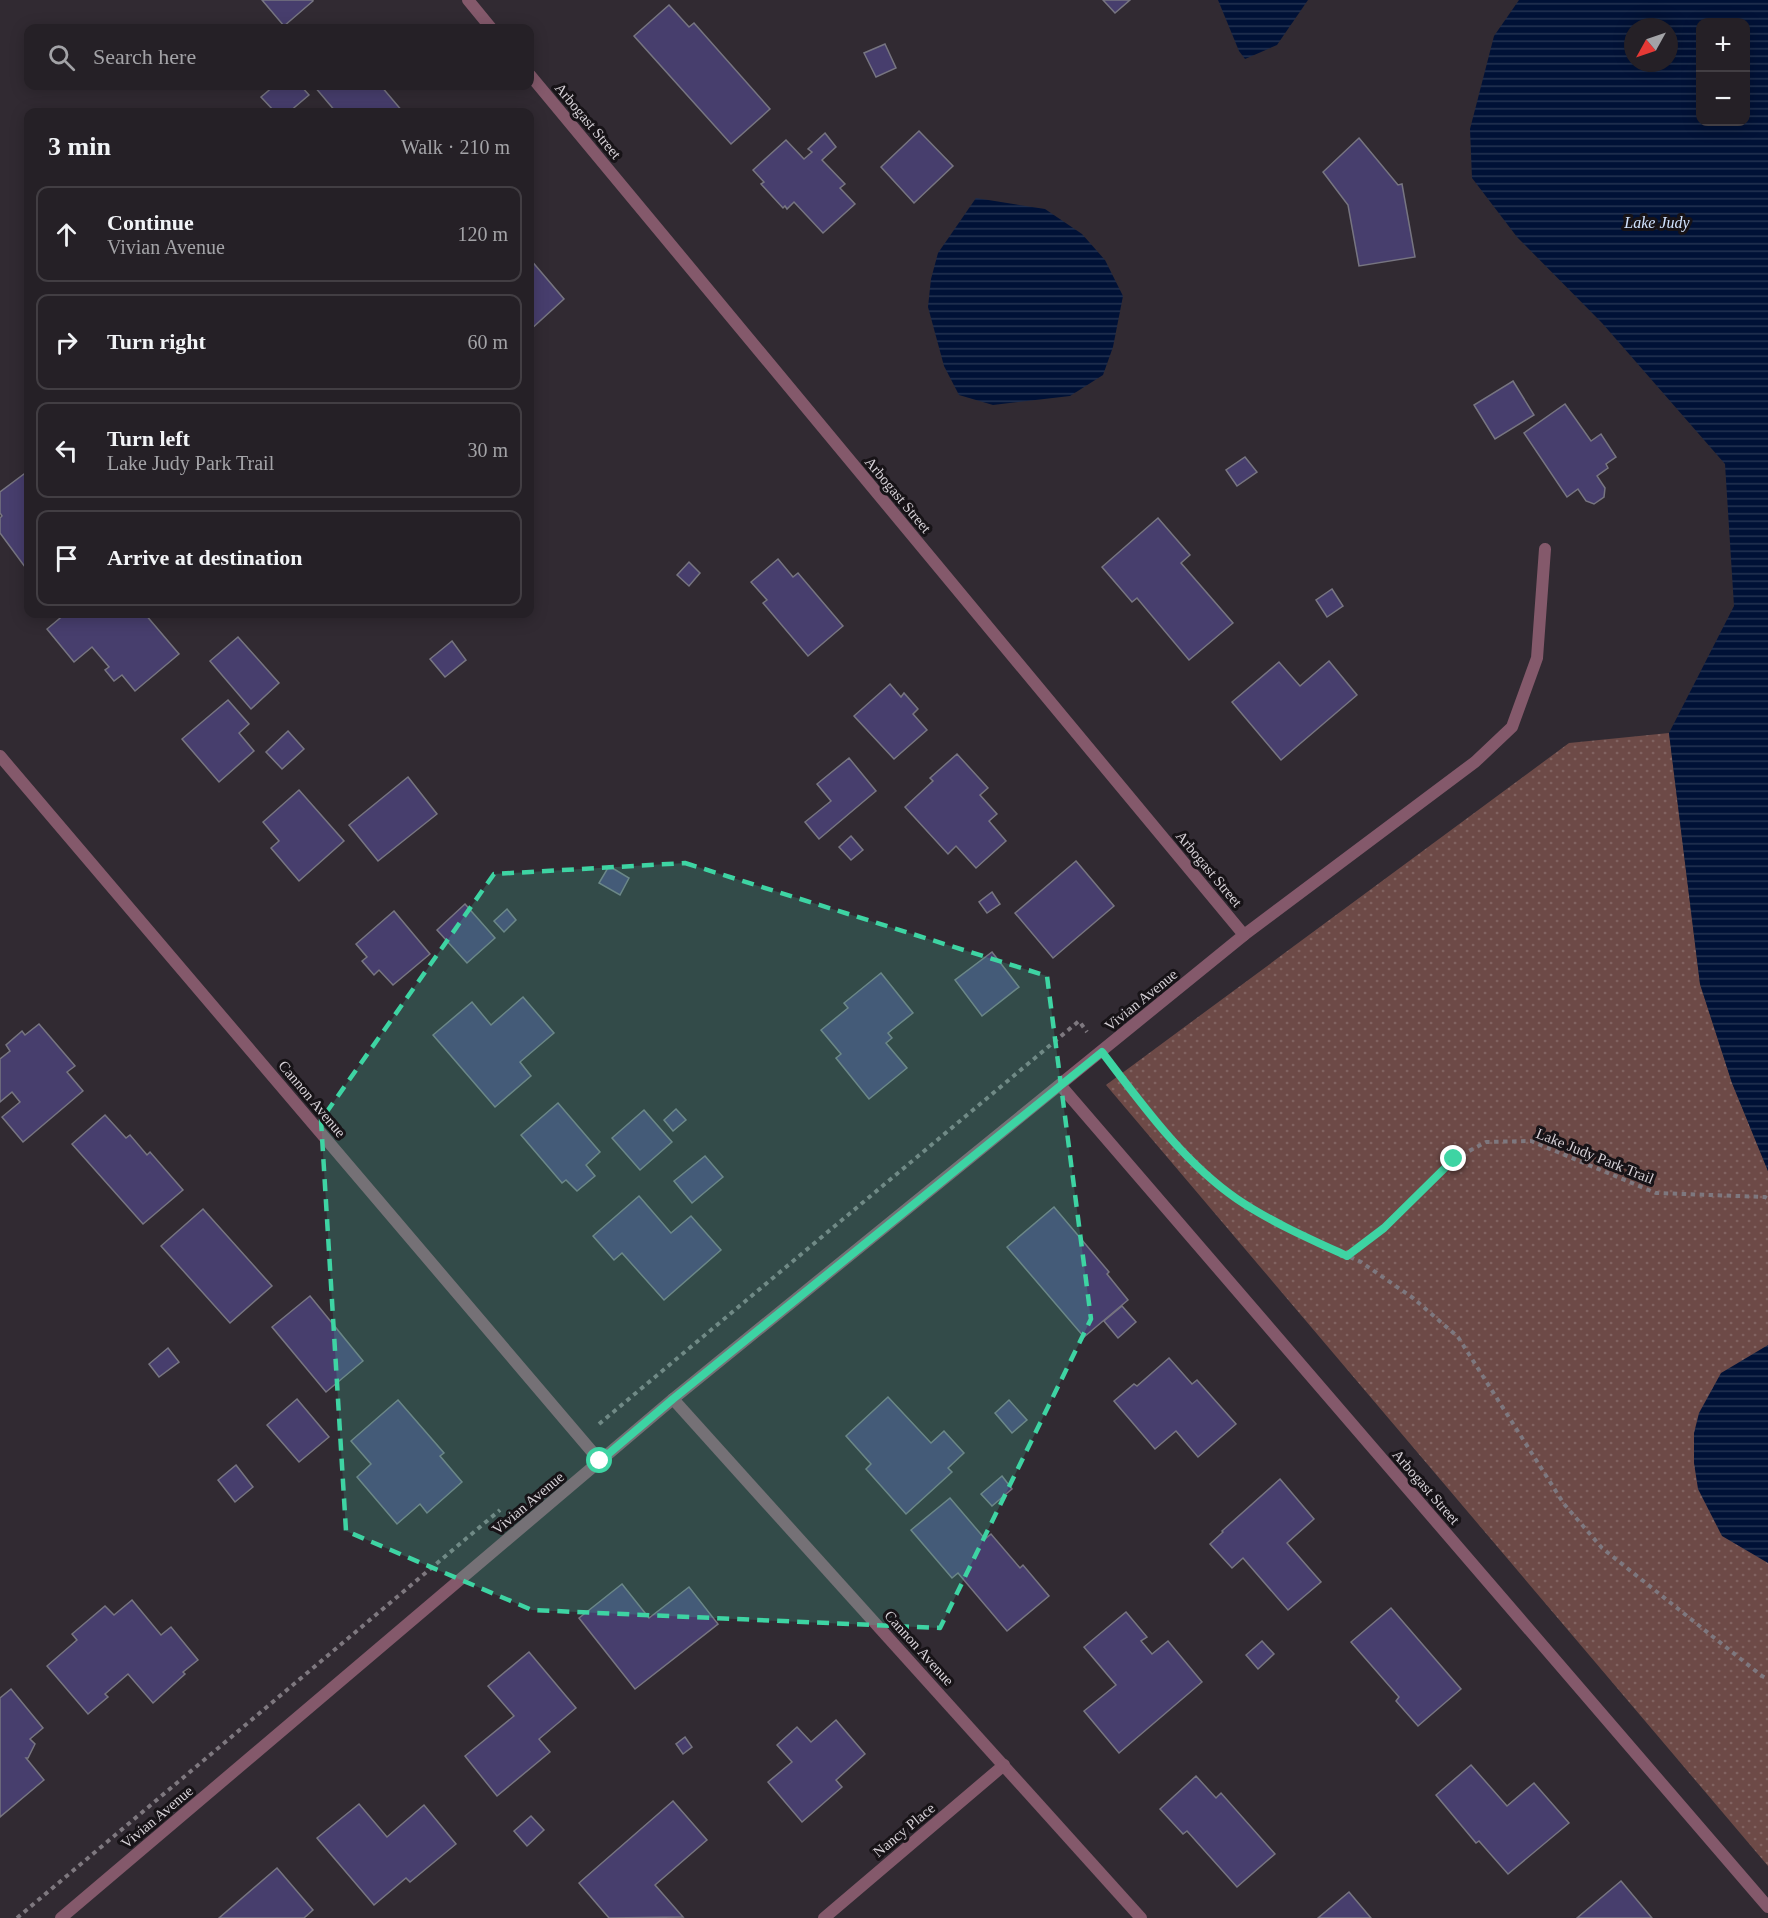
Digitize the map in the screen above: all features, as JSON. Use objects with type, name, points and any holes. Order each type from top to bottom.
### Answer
[{"type":"street","points":[[468,0],[488,24]]},
{"type":"street","name":"Arbogast Street","points":[[534,80],[1244,935]]},
{"type":"street","name":"Vivian Avenue","points":[[61,1918],[673,1399],[1244,935],[1475,762],[1512,727],[1537,658],[1545,549]]},
{"type":"street","name":"Cannon Avenue","points":[[0,756],[600,1461]]},
{"type":"street","name":"Arbogast Street","points":[[1061,1086],[1768,1907]]},
{"type":"street","name":"Cannon Avenue","points":[[673,1399],[1141,1918]]},
{"type":"street","name":"Nancy Place","points":[[824,1918],[1004,1765]]},
{"type":"path","points":[[1102,1052],[1154,1119],[1211,1179],[1238,1200],[1297,1233],[1361,1262],[1413,1298],[1458,1337],[1564,1504],[1602,1548],[1762,1676],[1768,1678]]},
{"type":"path","name":"Lake Judy Park Trail","points":[[1347,1256],[1384,1228],[1454,1159],[1486,1142],[1531,1141],[1656,1193],[1768,1198]]},
{"type":"highlighted area","points":[[685,863],[1047,976],[1091,1319],[940,1628],[532,1610],[346,1531],[321,1120],[494,874]]},
{"type":"shaded area","points":[[1669,733],[1700,984],[1732,1083],[1768,1171],[1768,1866],[1106,1085],[1569,743]]},
{"type":"water","points":[[1218,0],[1308,0],[1277,45],[1245,59],[1239,51]]},
{"type":"water","name":"Lake Judy","points":[[1519,0],[1768,0],[1768,1171],[1732,1083],[1700,984],[1669,733],[1734,606],[1725,464],[1602,323],[1517,237],[1472,178],[1470,129],[1494,36]]},
{"type":"water","points":[[976,198],[1045,209],[1082,234],[1105,260],[1123,296],[1113,347],[1103,375],[1070,396],[993,405],[959,395],[944,366],[928,307],[931,279],[938,253]]},
{"type":"water","points":[[1768,1345],[1768,1563],[1722,1536],[1698,1489],[1694,1463],[1694,1433],[1699,1413],[1721,1373]]},
{"type":"building","points":[[262,0],[313,0],[286,24],[282,24]]},
{"type":"building","points":[[1103,0],[1130,0],[1115,13]]},
{"type":"building","points":[[669,5],[689,27],[694,23],[770,109],[731,144],[634,36]]},
{"type":"building","points":[[885,44],[896,68],[876,77],[864,53]]},
{"type":"building","points":[[269,90],[305,90],[309,95],[294,108],[271,108],[261,97]]},
{"type":"building","points":[[317,90],[384,90],[400,108],[333,108]]},
{"type":"building","points":[[919,131],[953,166],[914,203],[881,167]]},
{"type":"building","points":[[825,133],[836,147],[822,160],[845,184],[840,188],[855,204],[823,233],[794,202],[787,209],[785,206],[783,208],[761,184],[764,182],[753,170],[786,140],[804,159],[812,152],[808,149]]},
{"type":"building","points":[[1359,138],[1398,185],[1402,184],[1415,257],[1359,266],[1348,205],[1323,172]]},
{"type":"building","points":[[534,264],[564,299],[534,326]]},
{"type":"building","points":[[1513,381],[1534,415],[1495,439],[1474,405]]},
{"type":"building","points":[[1565,404],[1591,441],[1601,434],[1616,457],[1606,464],[1608,468],[1597,476],[1605,488],[1604,497],[1594,504],[1586,501],[1578,489],[1567,497],[1524,433]]},
{"type":"building","points":[[1245,457],[1257,472],[1237,486],[1226,470]]},
{"type":"building","points":[[24,474],[24,566],[0,533],[2,516],[0,492]]},
{"type":"building","points":[[1158,518],[1190,555],[1181,563],[1233,623],[1189,660],[1137,598],[1132,602],[1102,567]]},
{"type":"building","points":[[778,559],[793,577],[798,573],[843,626],[808,656],[763,603],[767,600],[751,582]]},
{"type":"building","points":[[689,562],[700,573],[689,586],[677,575]]},
{"type":"building","points":[[1332,589],[1343,606],[1327,617],[1316,600]]},
{"type":"building","points":[[60,618],[148,618],[179,654],[135,691],[122,675],[114,681],[105,670],[109,667],[92,647],[74,662],[47,629]]},
{"type":"building","points":[[238,637],[279,683],[251,709],[210,661]]},
{"type":"building","points":[[452,641],[466,660],[445,677],[430,659]]},
{"type":"building","points":[[1329,661],[1357,695],[1281,760],[1232,702],[1279,662],[1300,686]]},
{"type":"building","points":[[890,684],[901,697],[904,693],[918,709],[913,714],[927,730],[894,759],[854,716]]},
{"type":"building","points":[[228,700],[249,724],[239,733],[254,751],[219,782],[182,739]]},
{"type":"building","points":[[288,731],[304,749],[282,769],[266,752]]},
{"type":"building","points":[[957,754],[988,788],[980,795],[997,814],[989,821],[1006,841],[976,868],[956,846],[948,854],[905,807],[933,781],[930,778]]},
{"type":"building","points":[[849,758],[876,791],[819,839],[805,822],[831,801],[817,784]]},
{"type":"building","points":[[408,777],[437,814],[378,861],[349,825]]},
{"type":"building","points":[[299,790],[344,841],[299,881],[271,848],[279,841],[263,822]]},
{"type":"building","points":[[851,836],[863,850],[851,860],[839,847]]},
{"type":"building","points":[[1076,861],[1114,906],[1053,958],[1015,913]]},
{"type":"building","points":[[609,866],[629,878],[620,895],[599,883]]},
{"type":"building","points":[[992,892],[1000,904],[987,913],[979,902]]},
{"type":"building","points":[[465,904],[495,938],[467,963],[437,930]]},
{"type":"building","points":[[507,909],[516,920],[504,932],[494,921]]},
{"type":"building","points":[[394,911],[430,954],[393,985],[379,970],[374,975],[362,961],[367,957],[356,944]]},
{"type":"building","points":[[992,952],[1019,987],[982,1016],[955,980]]},
{"type":"building","points":[[881,973],[913,1013],[888,1033],[892,1038],[886,1043],[907,1068],[869,1099],[836,1058],[841,1054],[821,1030],[848,1008],[844,1003]]},
{"type":"building","points":[[523,997],[554,1033],[520,1062],[531,1076],[495,1107],[433,1035],[472,1002],[491,1025]]},
{"type":"building","points":[[39,1024],[75,1066],[67,1072],[83,1091],[23,1142],[2,1117],[20,1102],[12,1092],[0,1102],[0,1059],[10,1051],[6,1045],[22,1031],[25,1035]]},
{"type":"building","points":[[558,1103],[600,1152],[586,1165],[595,1176],[577,1191],[566,1180],[562,1183],[521,1135]]},
{"type":"building","points":[[676,1109],[686,1120],[673,1131],[664,1120]]},
{"type":"building","points":[[644,1110],[672,1142],[640,1170],[612,1138]]},
{"type":"building","points":[[105,1115],[126,1138],[130,1135],[147,1155],[150,1152],[183,1190],[143,1224],[72,1144]]},
{"type":"building","points":[[705,1156],[723,1177],[692,1203],[674,1181]]},
{"type":"building","points":[[639,1196],[671,1233],[691,1216],[721,1250],[664,1300],[622,1253],[614,1260],[593,1236]]},
{"type":"building","points":[[1054,1207],[1109,1272],[1107,1274],[1128,1300],[1084,1337],[1007,1247]]},
{"type":"building","points":[[203,1209],[272,1286],[230,1323],[161,1246]]},
{"type":"building","points":[[310,1296],[363,1361],[326,1392],[272,1327]]},
{"type":"building","points":[[1122,1306],[1136,1322],[1118,1338],[1104,1321]]},
{"type":"building","points":[[168,1348],[179,1362],[159,1377],[149,1364]]},
{"type":"building","points":[[1169,1358],[1192,1384],[1197,1380],[1236,1424],[1198,1457],[1176,1431],[1155,1449],[1114,1401],[1134,1384],[1137,1386]]},
{"type":"building","points":[[888,1397],[931,1443],[944,1431],[964,1453],[948,1468],[952,1472],[906,1514],[866,1469],[871,1464],[846,1436]]},
{"type":"building","points":[[297,1399],[329,1437],[299,1462],[267,1425]]},
{"type":"building","points":[[398,1400],[444,1453],[440,1456],[462,1482],[427,1513],[420,1504],[397,1524],[357,1477],[371,1464],[351,1441]]},
{"type":"building","points":[[1009,1400],[1027,1420],[1012,1433],[995,1413]]},
{"type":"building","points":[[236,1465],[253,1487],[235,1502],[218,1480]]},
{"type":"building","points":[[1002,1476],[1012,1489],[992,1506],[981,1494]]},
{"type":"building","points":[[1280,1479],[1314,1519],[1287,1543],[1321,1582],[1288,1610],[1243,1558],[1232,1568],[1210,1544]]},
{"type":"building","points":[[950,1498],[985,1539],[991,1534],[1020,1568],[1023,1565],[1049,1596],[1007,1631],[958,1573],[952,1578],[911,1530]]},
{"type":"building","points":[[622,1584],[649,1618],[689,1587],[718,1624],[635,1689],[579,1618]]},
{"type":"building","points":[[132,1600],[161,1635],[171,1627],[198,1660],[153,1703],[128,1674],[105,1694],[108,1697],[88,1714],[47,1666],[77,1640],[72,1634],[105,1606],[114,1615]]},
{"type":"building","points":[[1391,1608],[1461,1689],[1418,1726],[1396,1701],[1399,1697],[1351,1642]]},
{"type":"building","points":[[1126,1612],[1147,1637],[1141,1641],[1152,1654],[1168,1641],[1202,1682],[1119,1753],[1084,1711],[1116,1685],[1084,1647]]},
{"type":"building","points":[[1262,1641],[1274,1654],[1258,1669],[1246,1655]]},
{"type":"building","points":[[529,1652],[576,1708],[539,1739],[550,1752],[497,1796],[465,1756],[514,1716],[488,1686]]},
{"type":"building","points":[[11,1689],[43,1728],[30,1739],[35,1744],[26,1758],[44,1780],[0,1817],[0,1698]]},
{"type":"building","points":[[836,1720],[865,1754],[836,1780],[842,1787],[802,1822],[768,1782],[792,1762],[777,1745],[797,1727],[811,1742]]},
{"type":"building","points":[[685,1737],[692,1747],[683,1754],[676,1744]]},
{"type":"building","points":[[1471,1765],[1507,1806],[1534,1783],[1569,1823],[1508,1874],[1479,1841],[1476,1843],[1436,1795]]},
{"type":"building","points":[[1196,1776],[1216,1798],[1221,1793],[1275,1854],[1237,1887],[1187,1831],[1183,1834],[1160,1809]]},
{"type":"building","points":[[673,1801],[707,1840],[655,1885],[683,1917],[609,1918],[579,1883]]},
{"type":"building","points":[[359,1804],[387,1837],[424,1805],[456,1844],[410,1882],[406,1878],[374,1905],[317,1838]]},
{"type":"building","points":[[531,1816],[544,1830],[527,1846],[514,1831]]},
{"type":"building","points":[[277,1868],[313,1910],[304,1918],[219,1918]]},
{"type":"building","points":[[1621,1881],[1652,1918],[1577,1918]]},
{"type":"building","points":[[1349,1892],[1371,1918],[1318,1918]]},
{"type":"route","points":[[600,1461],[673,1399],[1102,1052],[1154,1119],[1211,1179],[1238,1200],[1297,1233],[1347,1256],[1384,1228],[1454,1159]]}]
